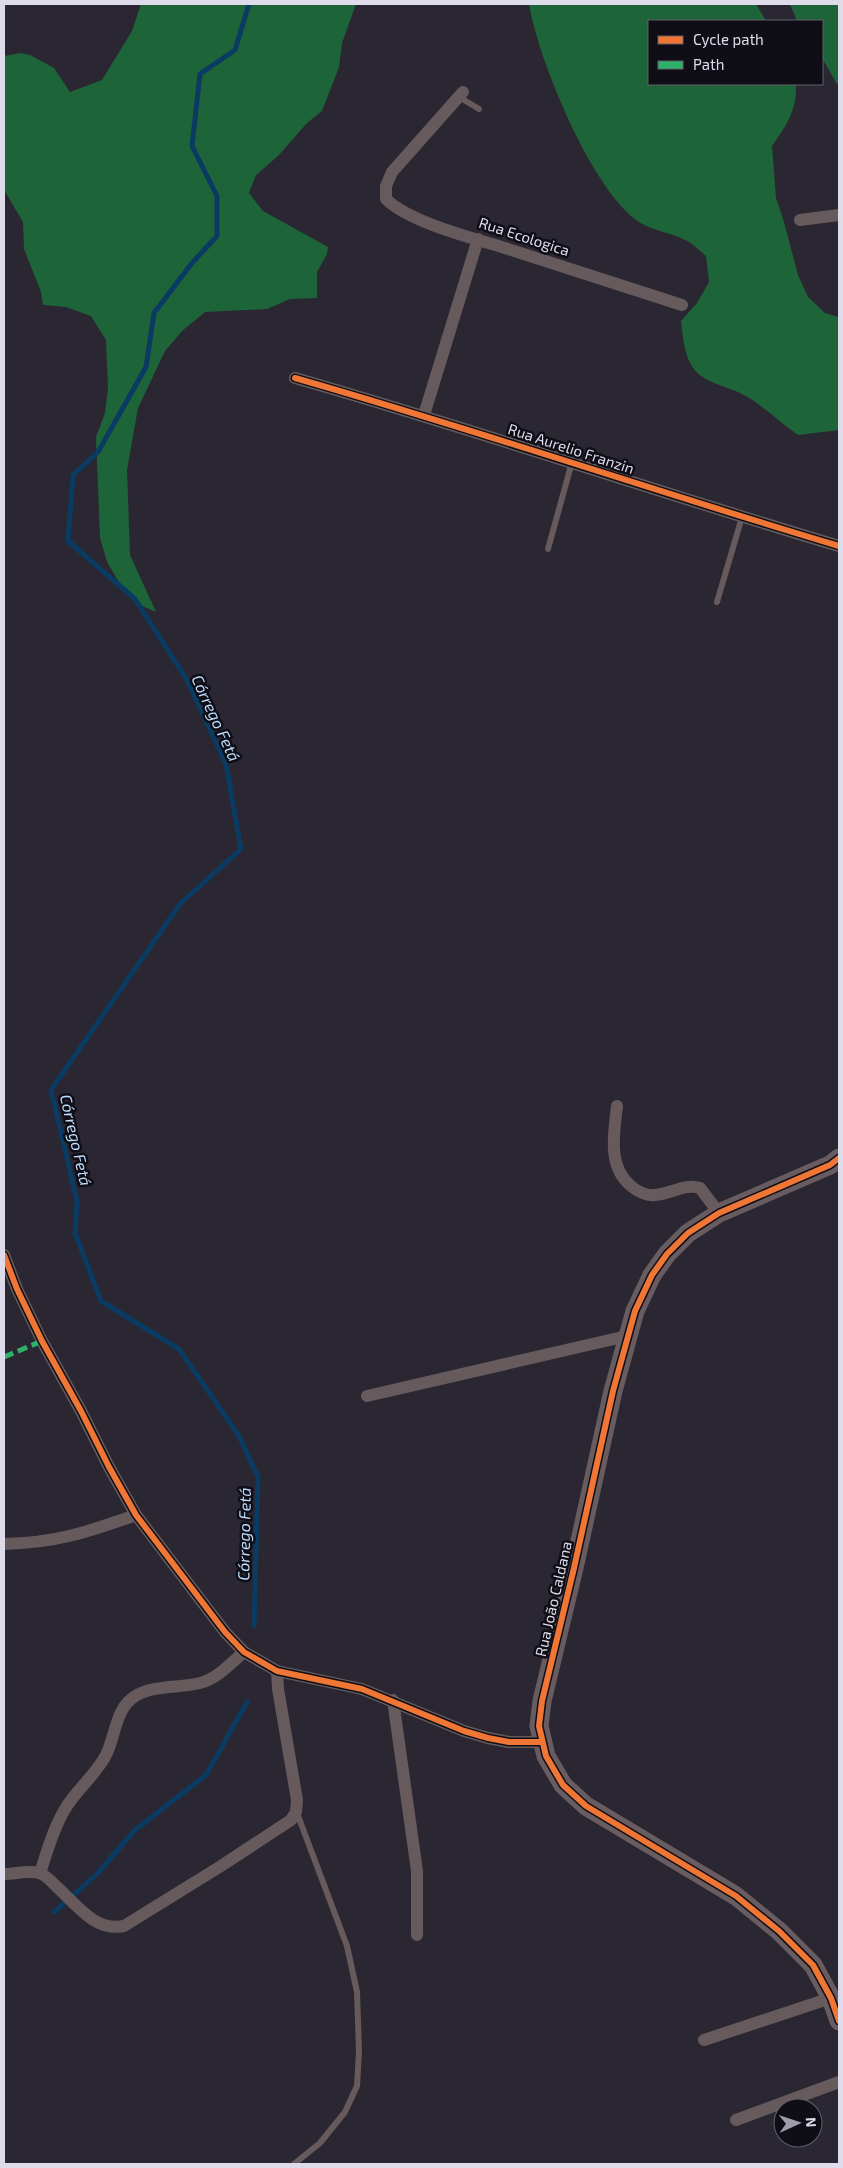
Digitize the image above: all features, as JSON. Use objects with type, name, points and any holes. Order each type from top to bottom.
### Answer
[{"type":"street","name":"Rua Ecologica","points":[[461,94],[392,172],[386,186],[386,199],[409,216],[682,305]]},
{"type":"street","points":[[800,220],[839,215]]},
{"type":"street","points":[[424,415],[478,239]]},
{"type":"street","name":"Rua Aurelio Franzin","points":[[295,378],[424,415],[742,517],[839,546]]},
{"type":"street","points":[[617,1106],[613,1139],[614,1162],[624,1181],[638,1192],[654,1196],[686,1186],[700,1188],[719,1214]]},
{"type":"street","name":"Rua João Caldana","points":[[839,1158],[830,1165],[719,1214],[688,1233],[667,1254],[652,1275],[627,1336],[542,1701],[539,1726],[541,1742],[546,1756],[563,1785],[586,1806],[736,1896],[779,1931],[813,1965],[831,1998],[839,2021]]},
{"type":"street","points":[[4,1256],[42,1341],[81,1411],[108,1467],[136,1515],[225,1632],[244,1652],[277,1671],[362,1689],[393,1700],[464,1731],[509,1742],[541,1742]]},
{"type":"street","points":[[367,1396],[627,1336]]},
{"type":"street","points":[[4,1544],[37,1544],[83,1534],[136,1515]]},
{"type":"street","points":[[40,1874],[65,1808],[96,1772],[103,1760],[119,1715],[126,1703],[137,1695],[153,1690],[201,1682],[215,1677],[244,1652]]},
{"type":"street","points":[[4,1874],[40,1874],[50,1880],[94,1921],[104,1927],[114,1928],[124,1926],[291,1820],[296,1812],[296,1800],[277,1671]]},
{"type":"street","points":[[393,1700],[417,1872],[417,1934]]},
{"type":"street","points":[[704,2040],[831,1998]]},
{"type":"street","points":[[736,2120],[839,2082]]},
{"type":"lane","points":[[461,94],[479,109]]},
{"type":"lane","points":[[548,549],[572,462]]},
{"type":"lane","points":[[717,602],[742,517]]},
{"type":"lane","points":[[294,2164],[320,2142],[345,2112],[357,2086],[359,2051],[357,1992],[347,1946],[296,1812]]},
{"type":"green space","points":[[141,4],[356,4],[342,43],[339,67],[322,111],[307,123],[278,156],[256,175],[249,193],[263,211],[328,247],[327,254],[317,272],[317,298],[290,299],[267,309],[205,312],[182,331],[165,351],[138,408],[127,470],[130,555],[156,612],[140,605],[123,589],[107,562],[100,538],[96,437],[105,413],[108,388],[106,340],[91,316],[66,307],[43,305],[41,292],[24,249],[23,222],[4,190],[4,56],[21,53],[30,55],[54,68],[70,92],[102,80],[132,31]]},
{"type":"green space","points":[[529,4],[756,4],[765,20],[648,20],[648,85],[796,85],[793,110],[772,146],[776,198],[798,275],[808,297],[825,313],[839,317],[839,430],[798,435],[754,401],[703,377],[694,369],[686,352],[681,321],[697,303],[709,282],[706,256],[688,241],[639,222],[621,206],[603,183],[586,154],[555,89],[534,28]]},
{"type":"green space","points":[[790,4],[839,4],[839,84],[837,84],[823,60],[823,20],[797,20]]},
{"type":"waterway","name":"Córrego Fetá","points":[[249,4],[235,50],[200,74],[192,146],[217,196],[217,236],[192,263],[154,313],[146,367],[98,452],[73,475],[68,541],[135,599],[187,680],[226,764],[241,849],[180,904],[51,1090],[77,1201],[75,1233],[101,1301],[179,1349],[239,1436],[258,1477],[254,1626]]},
{"type":"waterway","name":"Córrego Fetá","points":[[54,1912],[97,1874],[135,1830],[206,1775],[247,1702]]},
{"type":"marked path","points":[[4,1357],[42,1341]]},
{"type":"cycle path","points":[[295,378],[839,546]]},
{"type":"cycle path","points":[[839,1158],[830,1165],[719,1213],[688,1233],[667,1254],[652,1275],[635,1311],[613,1391],[542,1701],[539,1726],[546,1756],[563,1785],[586,1806],[736,1896],[779,1931],[813,1965],[831,1998],[839,2021]]},
{"type":"cycle path","points":[[4,1255],[17,1289],[42,1341],[136,1515],[225,1632],[244,1652],[277,1671],[362,1689],[464,1731],[509,1742],[541,1742]]}]
